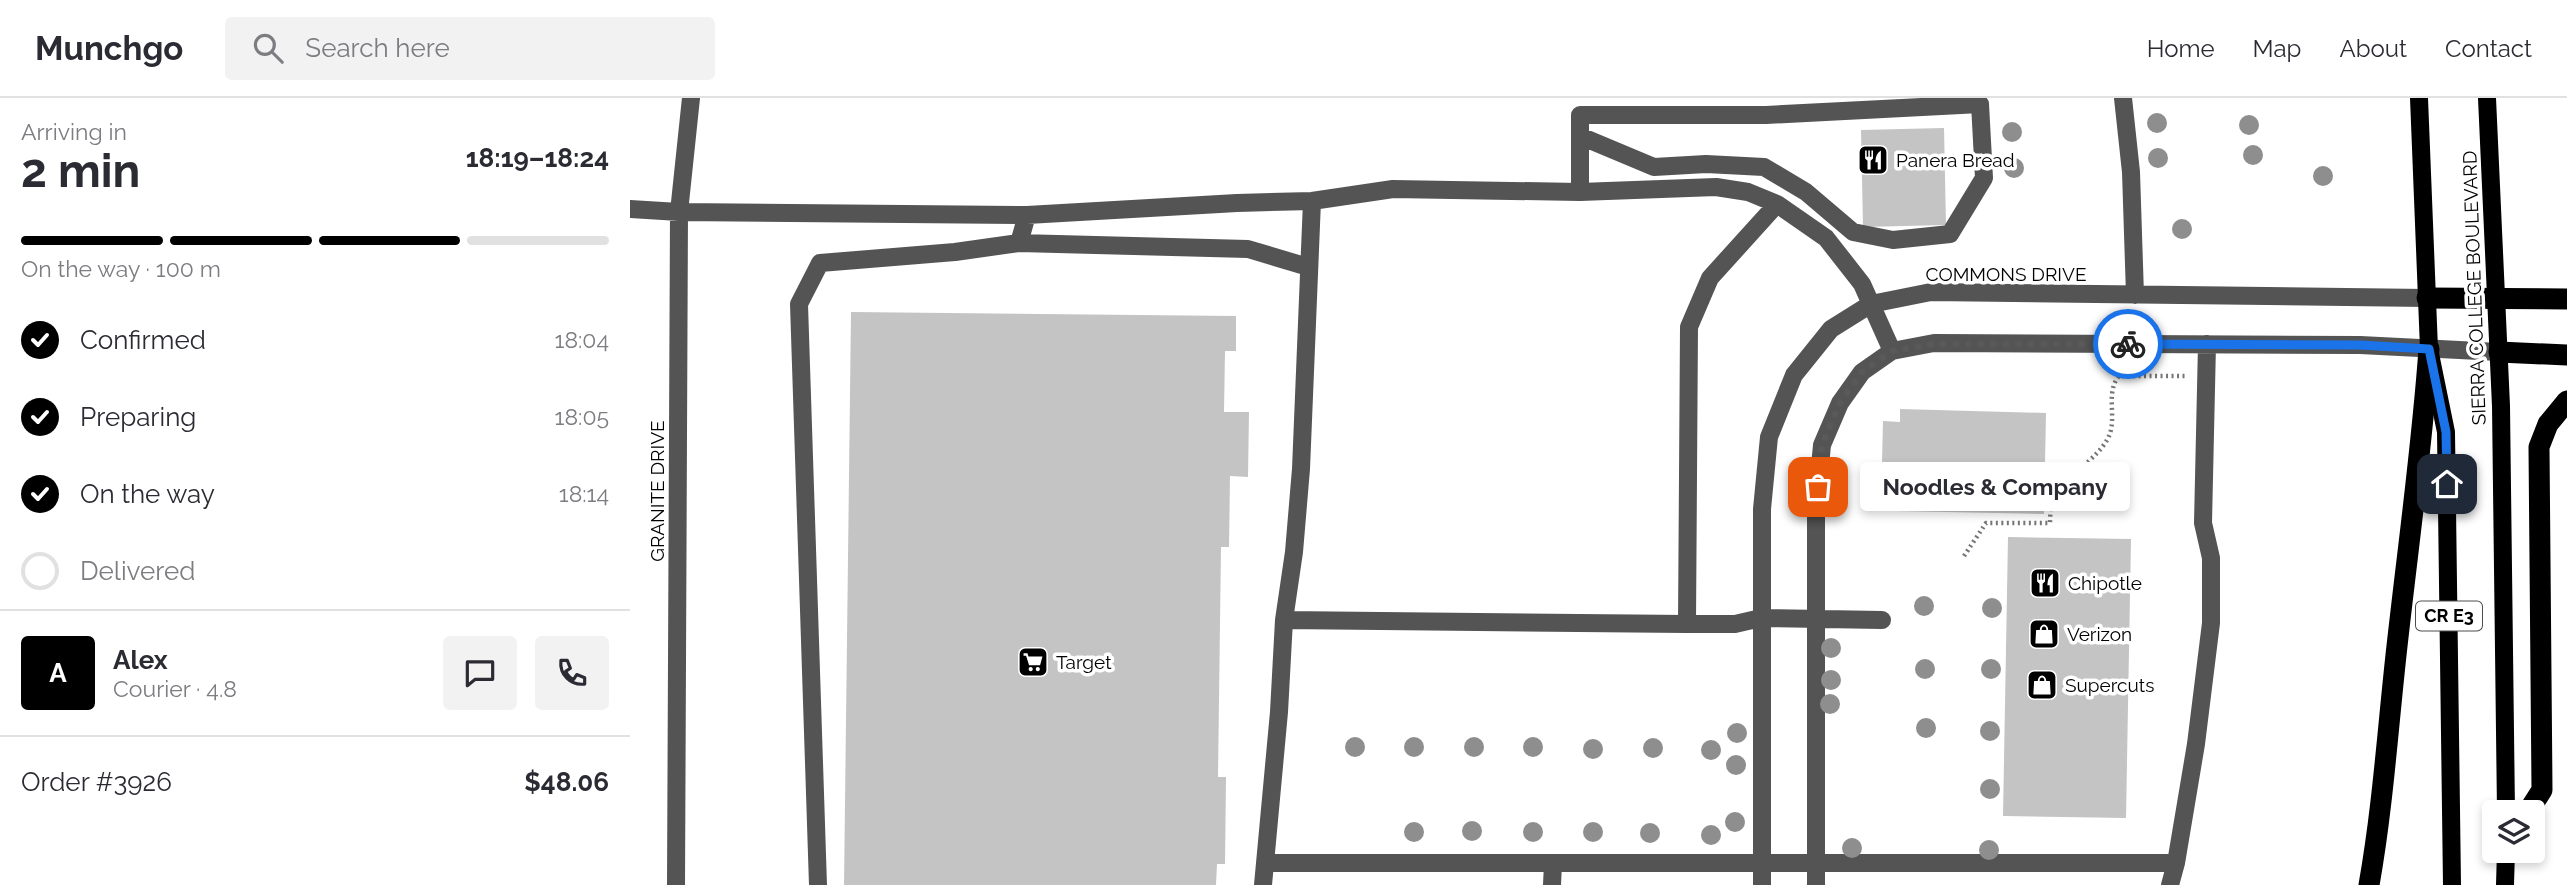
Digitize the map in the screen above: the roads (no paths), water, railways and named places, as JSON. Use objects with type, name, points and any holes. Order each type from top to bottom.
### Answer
[{"type":"highway","points":[[2427,299],[2567,299]]},
{"type":"highway","points":[[2369,885],[2380,822],[2397,647],[2423,431],[2429,349]]},
{"type":"highway","points":[[2499,352],[2567,355]]},
{"type":"highway","points":[[2536,800],[2542,790],[2539,447],[2548,424],[2567,401]]},
{"type":"main road","name":"SIERRA COLLEGE BOULEVARD","points":[[2419,98],[2429,349],[2446,432],[2452,885]]},
{"type":"main road","name":"SIERRA COLLEGE BOULEVARD","points":[[2487,98],[2499,352],[2506,800]]},
{"type":"main road","points":[[2505,885],[2506,863]]},
{"type":"street","name":"GRANITE DRIVE","points":[[676,885],[679,212],[691,98]]},
{"type":"street","points":[[2123,98],[2131,172],[2135,295]]},
{"type":"street","points":[[1580,136],[1654,167],[1706,164],[1764,167],[1806,192],[1853,232],[1893,240],[1950,234],[1984,178],[1980,104],[1766,115],[1580,115],[1580,136],[1580,191]]},
{"type":"street","points":[[630,209],[679,212],[1027,215],[1312,201],[1393,189],[1580,191],[1716,187],[1748,192],[1777,204],[1826,239],[1862,284],[1892,351]]},
{"type":"street","points":[[1263,885],[1279,712],[1284,620],[1294,552],[1301,469],[1312,201]]},
{"type":"street","points":[[1687,624],[1689,327],[1710,278],[1777,204]]},
{"type":"street","points":[[1019,243],[1027,215]]},
{"type":"street","points":[[818,885],[799,304],[820,263],[1019,243],[1248,249],[1308,268]]},
{"type":"street","name":"COMMONS DRIVE","points":[[1762,885],[1762,509],[1769,437],[1794,375],[1831,329],[1871,304],[1931,292],[2427,299]]},
{"type":"street","points":[[1816,885],[1816,508],[1822,445],[1840,403],[1862,372],[1892,351],[1934,344],[2360,345],[2499,352]]},
{"type":"street","points":[[2170,885],[2196,744],[2211,623],[2211,558],[2203,523],[2207,344]]},
{"type":"street","points":[[1284,620],[1687,624],[1735,624],[1761,618],[1882,620]]},
{"type":"street","points":[[1265,863],[2176,863]]},
{"type":"street","points":[[1552,885],[1553,863]]},
{"type":"place","name":"Panera Bread","points":[[1873,160]]},
{"type":"place","name":"Noodles & Company","points":[[1818,487]]},
{"type":"place","name":"Chipotle","points":[[2045,583]]},
{"type":"place","name":"Verizon","points":[[2044,634]]},
{"type":"place","name":"Target","points":[[1033,662]]},
{"type":"place","name":"Supercuts","points":[[2042,685]]}]
